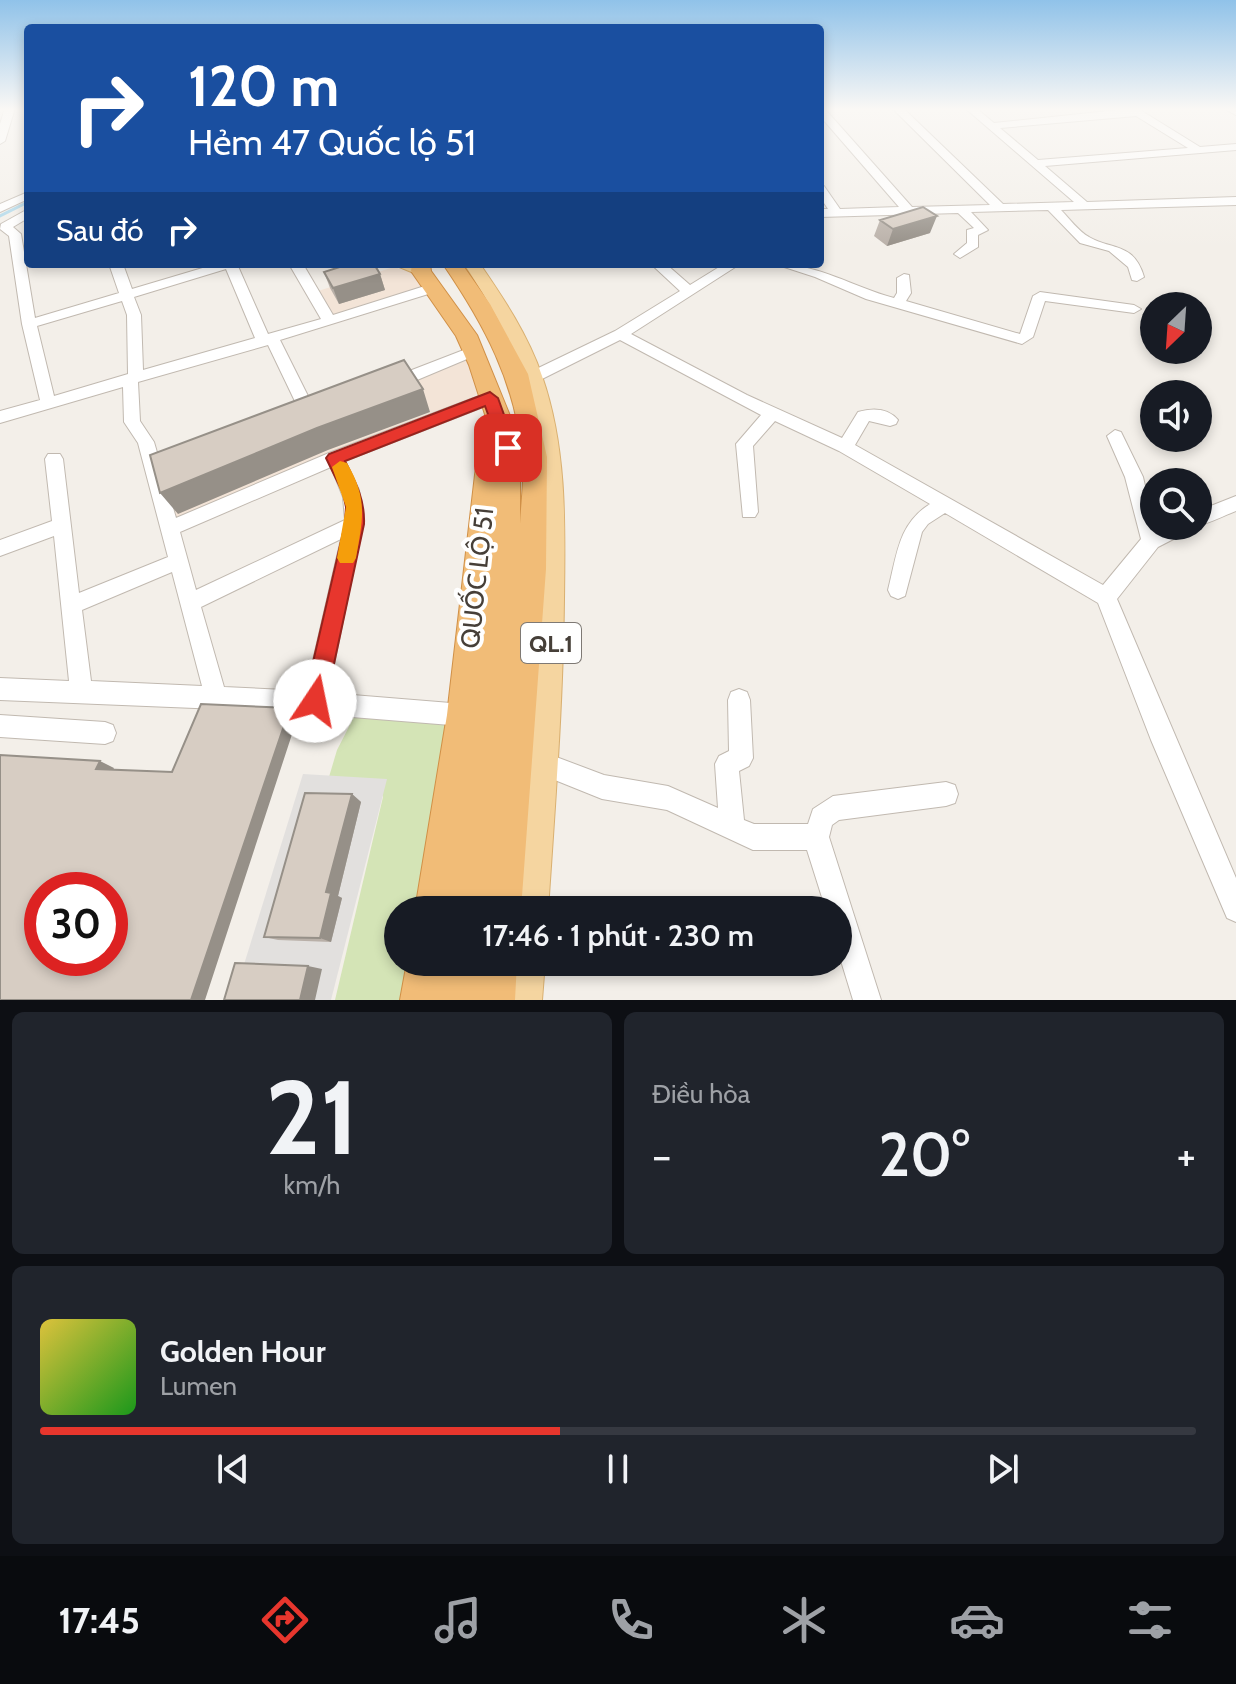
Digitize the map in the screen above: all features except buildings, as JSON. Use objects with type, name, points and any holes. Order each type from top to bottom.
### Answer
[{"type":"highway","name":"QUỐC LỘ 51","points":[[455,268],[526,379],[535,457],[535,522],[522,712],[503,896]]},
{"type":"highway","name":"QL.1","points":[[425,274],[474,351],[508,448],[506,547],[468,896]]},
{"type":"highway","name":"QUỐC LỘ 51","points":[[436,896],[463,715],[490,449],[505,433]]},
{"type":"highway","points":[[421,1000],[425,976]]},
{"type":"highway","points":[[455,1000],[458,976]]},
{"type":"highway","points":[[494,1000],[496,976]]},
{"type":"main road","name":"QUỐC LỘ 51","points":[[475,268],[505,312],[548,440],[553,496],[551,653],[533,896]]},
{"type":"main road","points":[[525,1000],[527,976]]},
{"type":"street","points":[[859,155],[910,212]]},
{"type":"street","points":[[945,155],[1000,208]]},
{"type":"street","points":[[1028,155],[1083,204]]},
{"type":"street","points":[[1038,163],[1126,155]]},
{"type":"street","points":[[824,194],[837,213]]},
{"type":"street","points":[[0,208],[24,197]]},
{"type":"street","points":[[824,213],[1236,201]]},
{"type":"street","points":[[1051,206],[1084,240],[1113,248],[1134,266],[1137,277]]},
{"type":"street","points":[[960,254],[974,244],[970,234],[982,230],[961,209]]},
{"type":"street","points":[[2,227],[24,215]]},
{"type":"street","points":[[2,227],[15,234],[23,260],[29,324],[48,402]]},
{"type":"street","points":[[117,268],[136,330],[132,422],[160,470],[169,529],[215,695]]},
{"type":"street","points":[[29,324],[216,268]]},
{"type":"street","points":[[232,268],[309,414]]},
{"type":"street","points":[[298,268],[329,321]]},
{"type":"street","points":[[663,268],[689,291]]},
{"type":"street","points":[[526,379],[620,334],[726,268]]},
{"type":"street","points":[[797,268],[820,274],[858,292],[1022,339],[1026,337],[1040,296],[1134,309]]},
{"type":"street","points":[[0,417],[329,321],[425,274]]},
{"type":"street","points":[[897,304],[904,293],[904,278]]},
{"type":"street","points":[[620,334],[772,414],[845,447],[1106,597],[1236,909]]},
{"type":"street","points":[[380,388],[474,351]]},
{"type":"street","points":[[169,529],[335,458],[490,398]]},
{"type":"street","points":[[749,512],[744,444],[772,414]]},
{"type":"street","points":[[845,447],[864,416],[875,414],[890,420]]},
{"type":"street","points":[[1106,597],[1151,541],[1134,477],[1115,436]]},
{"type":"street","points":[[315,701],[356,507],[335,458]]},
{"type":"street","points":[[54,459],[81,692]]},
{"type":"street","points":[[1212,513],[1236,503]]},
{"type":"street","points":[[898,590],[913,530],[921,519],[945,504]]},
{"type":"street","points":[[190,603],[354,524]]},
{"type":"street","points":[[0,548],[62,525]]},
{"type":"street","points":[[72,605],[178,561]]},
{"type":"street","points":[[0,689],[215,695],[463,715]]},
{"type":"street","points":[[732,827],[727,764],[741,758],[739,700]]},
{"type":"street","points":[[0,726],[105,733]]},
{"type":"street","points":[[543,764],[602,787],[668,798],[753,837],[816,837]]},
{"type":"street","points":[[867,1000],[816,837],[822,818],[833,808],[946,794]]},
{"type":"shaded area","points":[[391,268],[416,274],[425,288],[332,318],[318,291]]},
{"type":"shaded area","points":[[469,357],[481,392],[456,407],[174,522],[160,474]]},
{"type":"shaded area","points":[[303,774],[387,779],[331,1000],[233,1000]]},
{"type":"green space","points":[[357,711],[451,721],[421,896],[384,896],[384,976],[408,976],[404,1000],[335,1000],[383,797],[378,785],[329,777],[337,750]]},
{"type":"waterway","points":[[0,216],[24,204]]},
{"type":"slow traffic","points":[[340,467],[348,480],[356,507],[347,558]]},
{"type":"route","points":[[315,701],[356,507],[348,480],[335,458],[490,398],[508,448]]}]
